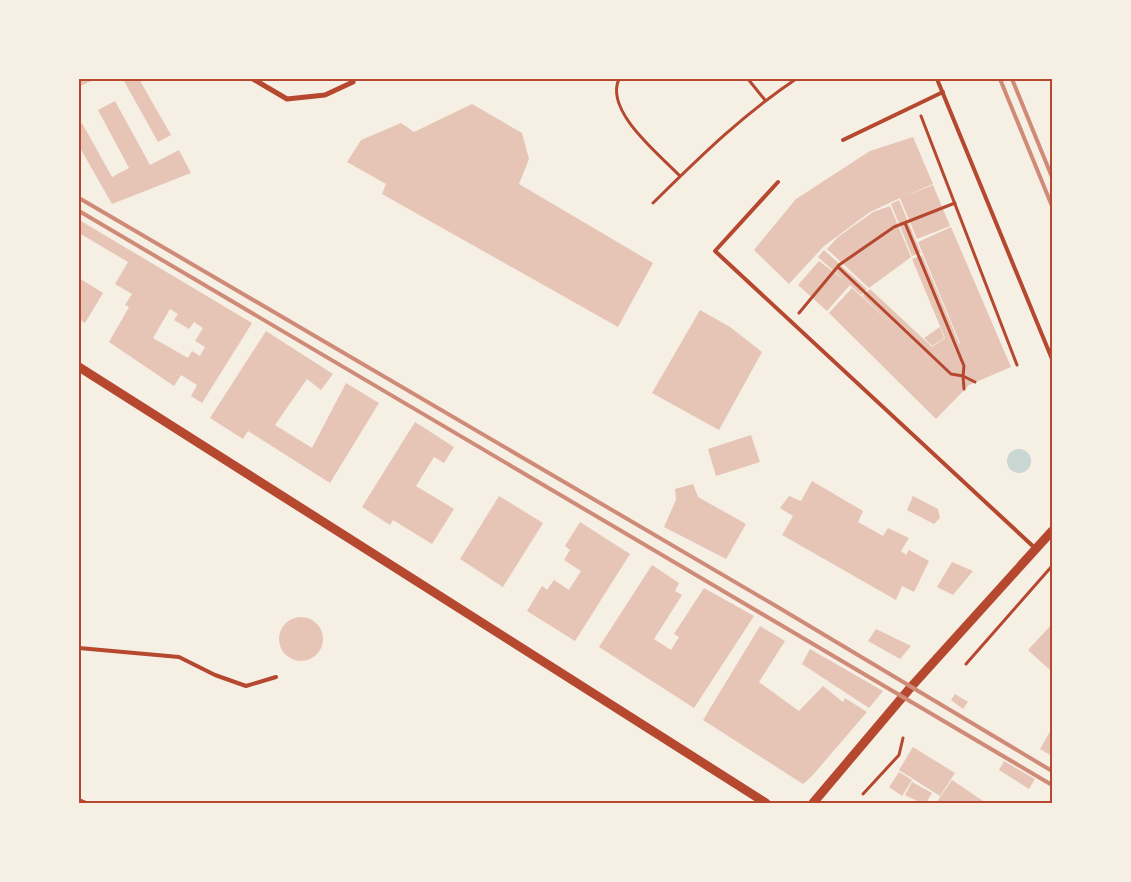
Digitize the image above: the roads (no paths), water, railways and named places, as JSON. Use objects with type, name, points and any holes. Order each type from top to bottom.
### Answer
[{"type":"street","points":[[253,79],[287,99],[325,95],[353,82]]},
{"type":"street","points":[[79,367],[766,803]]},
{"type":"street","points":[[813,803],[911,687],[1052,531]]},
{"type":"lane","points":[[937,79],[1052,359]]},
{"type":"lane","points":[[843,140],[943,92]]},
{"type":"lane","points":[[778,182],[715,250],[1036,549]]},
{"type":"lane","points":[[79,648],[179,657],[215,675],[246,686],[276,677]]},
{"type":"lane","points":[[79,800],[86,803]]},
{"type":"railway","points":[[1000,79],[1052,206]]},
{"type":"railway","points":[[1012,79],[1052,177]]},
{"type":"railway","points":[[79,198],[776,606],[1052,771]]},
{"type":"railway","points":[[79,211],[1052,785]]}]
